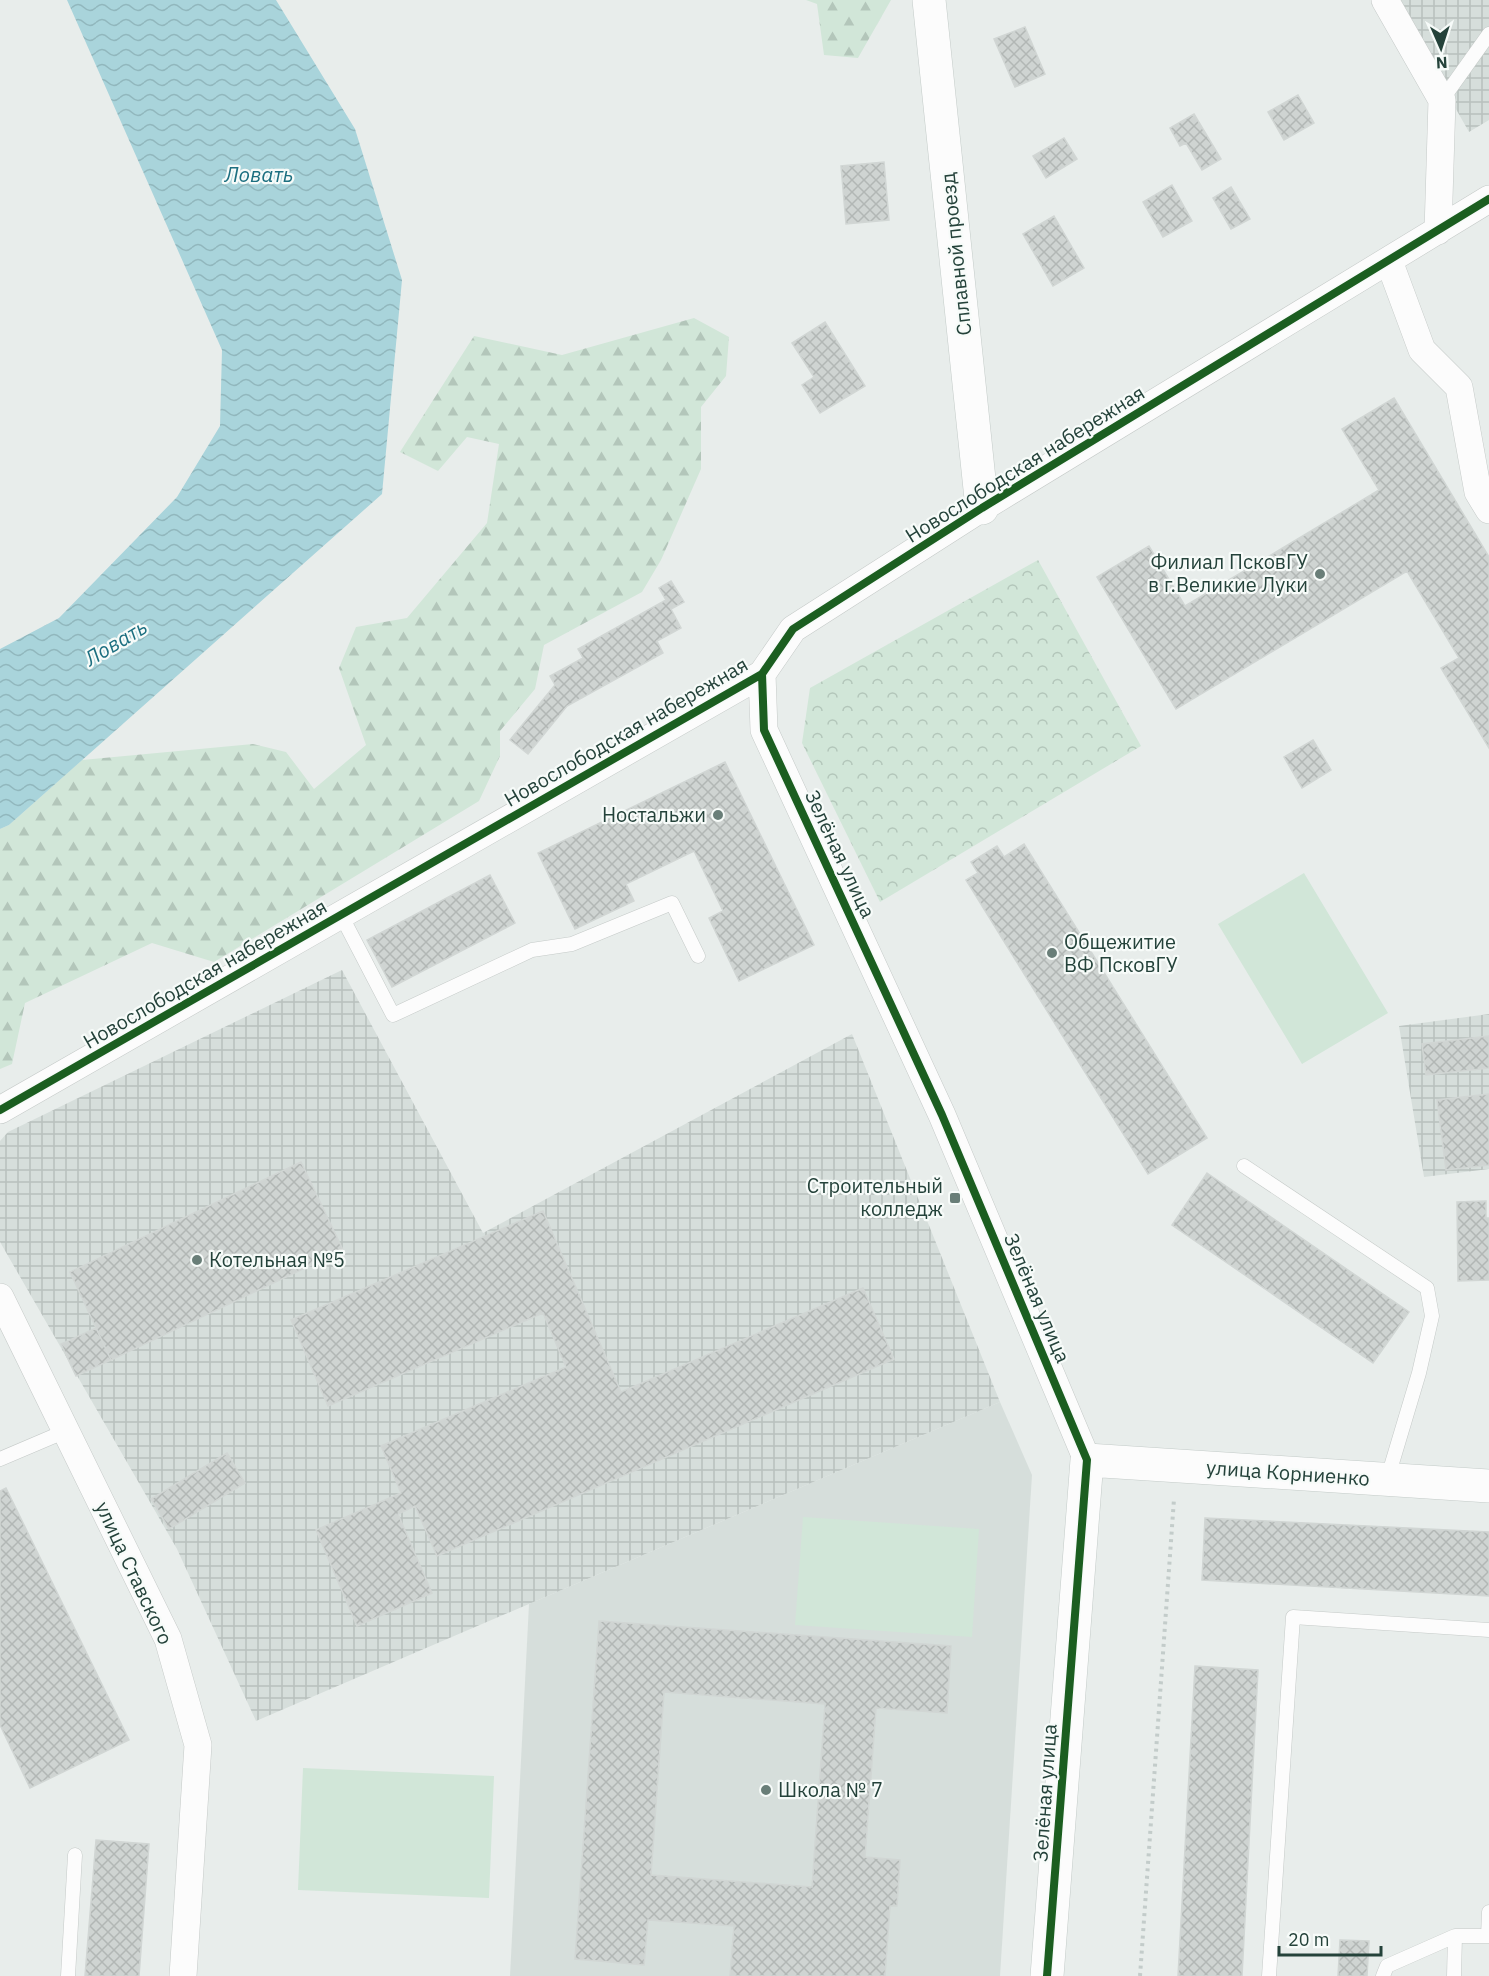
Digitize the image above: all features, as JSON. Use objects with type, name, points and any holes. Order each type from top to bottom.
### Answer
[{"type":"street","name":"Сплавной проезд","points":[[929,0],[982,508]]},
{"type":"street","points":[[1385,0],[1442,100],[1438,231]]},
{"type":"street","name":"Новослободская набережная","points":[[0,1110],[762,674],[793,628],[982,508],[1489,199]]},
{"type":"street","points":[[1389,261],[1422,350],[1459,387],[1478,492],[1489,510]]},
{"type":"street","name":"Зелёная улица","points":[[762,674],[764,730],[942,1115],[1087,1460],[1047,1976]]},
{"type":"street","name":"улица Ставского","points":[[0,1297],[168,1639],[198,1745],[183,1976]]},
{"type":"street","name":"улица Корниенко","points":[[1087,1460],[1489,1486]]},
{"type":"lane","points":[[1442,100],[1489,34]]},
{"type":"lane","points":[[341,915],[393,1015],[532,950],[572,944],[672,903],[698,956]]},
{"type":"lane","points":[[1244,1166],[1427,1288],[1432,1316],[1419,1373],[1387,1480]]},
{"type":"lane","points":[[0,1459],[66,1431]]},
{"type":"lane","points":[[1269,1976],[1293,1617],[1489,1630]]},
{"type":"lane","points":[[68,1976],[75,1855]]},
{"type":"lane","points":[[1383,1976],[1388,1966],[1455,1936],[1488,1936],[1489,1911]]},
{"type":"lane","points":[[1454,1976],[1455,1936]]},
{"type":"path","points":[[1140,1976],[1174,1499],[1185,1500]]},
{"type":"shaded area","points":[[1394,0],[1489,0],[1489,120],[1469,132]]},
{"type":"shaded area","points":[[342,970],[483,1233],[852,1034],[1000,1402],[256,1721],[177,1549],[0,1242],[0,1141],[8,1132]]},
{"type":"shaded area","points":[[1489,1014],[1489,1169],[1424,1177],[1399,1026]]},
{"type":"shaded area","name":"Школа № 7","points":[[1000,1402],[1032,1475],[1000,1976],[510,1976],[529,1604]]},
{"type":"green space","points":[[806,0],[891,0],[858,58],[824,55],[817,4]]},
{"type":"green space","points":[[694,318],[729,337],[726,376],[701,407],[701,469],[661,560],[642,592],[544,645],[535,689],[500,731],[500,756],[479,801],[214,962],[152,943],[25,1003],[12,1064],[0,1069],[0,829],[9,825],[82,760],[253,744],[286,752],[314,789],[366,745],[339,668],[356,627],[407,618],[487,523],[499,444],[467,437],[438,471],[400,452],[474,336],[562,355]]},
{"type":"green space","points":[[1038,560],[1141,746],[880,902],[802,743],[810,688]]},
{"type":"green space","points":[[1304,873],[1388,1013],[1302,1064],[1218,924]]},
{"type":"green space","points":[[803,1517],[979,1529],[972,1637],[795,1625]]},
{"type":"green space","points":[[303,1768],[494,1776],[489,1898],[298,1890]]},
{"type":"water","name":"Ловать","points":[[67,0],[276,0],[355,129],[402,280],[382,494],[9,825],[0,829],[0,649],[59,618],[177,497],[220,426],[222,350]]},
{"type":"building","points":[[1025,27],[1045,74],[1015,87],[994,39]]},
{"type":"building","points":[[1298,95],[1314,123],[1284,140],[1268,112]]},
{"type":"building","points":[[1194,114],[1221,159],[1202,170],[1186,143],[1180,146],[1170,128]]},
{"type":"building","points":[[1064,138],[1077,159],[1046,178],[1033,156]]},
{"type":"building","points":[[884,162],[889,220],[846,224],[841,166]]},
{"type":"building","points":[[1172,185],[1192,221],[1163,237],[1143,202]]},
{"type":"building","points":[[1231,187],[1250,219],[1231,229],[1213,198]]},
{"type":"building","points":[[1054,216],[1084,268],[1053,286],[1023,234]]},
{"type":"building","points":[[825,322],[865,386],[820,413],[802,385],[814,377],[792,343]]},
{"type":"building","name":"Филиал ПсковГУ в г.Великие Луки","points":[[1394,398],[1489,557],[1489,748],[1441,668],[1459,658],[1407,571],[1176,709],[1097,577],[1149,546],[1185,606],[1379,490],[1342,429]]},
{"type":"building","points":[[671,581],[684,602],[671,609],[681,628],[657,641],[663,653],[567,706],[528,754],[510,740],[555,685],[550,676],[583,658],[578,649],[666,600],[659,588]]},
{"type":"building","points":[[1313,740],[1331,770],[1302,788],[1284,757]]},
{"type":"building","points":[[725,762],[814,945],[739,981],[709,918],[723,911],[694,851],[626,884],[634,901],[575,929],[538,853]]},
{"type":"building","name":"Общежитие ВФ ПсковГУ","points":[[1024,844],[1207,1138],[1148,1174],[966,880],[978,873],[971,862],[997,846],[1004,857]]},
{"type":"building","points":[[490,875],[515,923],[392,987],[367,940]]},
{"type":"building","points":[[1489,1036],[1489,1068],[1426,1075],[1422,1044]]},
{"type":"building","points":[[1489,1094],[1489,1165],[1446,1170],[1437,1100]]},
{"type":"building","points":[[301,1162],[343,1250],[111,1360],[70,1272]]},
{"type":"building","points":[[1207,1173],[1409,1312],[1373,1363],[1172,1225]]},
{"type":"building","points":[[1486,1201],[1486,1218],[1489,1218],[1489,1280],[1458,1281],[1457,1202]]},
{"type":"building","points":[[543,1211],[621,1392],[863,1288],[894,1359],[437,1556],[415,1506],[398,1514],[432,1593],[357,1626],[316,1530],[401,1493],[381,1446],[566,1367],[543,1313],[328,1406],[291,1320]]},
{"type":"building","points":[[96,1328],[111,1360],[76,1376],[61,1344]]},
{"type":"building","points":[[227,1453],[245,1483],[169,1529],[151,1499]]},
{"type":"building","points":[[6,1488],[129,1740],[30,1788],[0,1725],[0,1491]]},
{"type":"building","points":[[1205,1518],[1489,1532],[1489,1596],[1202,1580]]},
{"type":"building","points":[[599,1621],[951,1646],[947,1713],[876,1708],[865,1857],[900,1860],[897,1906],[890,1906],[885,1976],[730,1976],[734,1926],[648,1920],[644,1965],[575,1959]],"holes":[[[664,1692],[825,1704],[812,1887],[651,1875]]]},
{"type":"building","points":[[1195,1666],[1258,1670],[1242,1976],[1178,1976]]},
{"type":"building","points":[[96,1840],[149,1844],[139,1976],[85,1976]]},
{"type":"building","points":[[1340,1940],[1369,1941],[1367,1976],[1338,1976]]},
{"type":"cycle path","points":[[0,1110],[762,674],[793,629],[982,508],[1489,199]]},
{"type":"cycle path","points":[[762,674],[764,730],[942,1115],[1087,1460],[1047,1976]]},
{"type":"place","name":"Филиал ПсковГУ в г.Великие Луки","points":[[1320,574]]},
{"type":"place","name":"Ностальжи","points":[[718,815]]},
{"type":"place","name":"Общежитие ВФ ПсковГУ","points":[[1052,953]]},
{"type":"place","name":"Строительный колледж","points":[[955,1198]]},
{"type":"place","name":"Котельная №5","points":[[197,1260]]},
{"type":"place","name":"Школа № 7","points":[[766,1790]]}]
